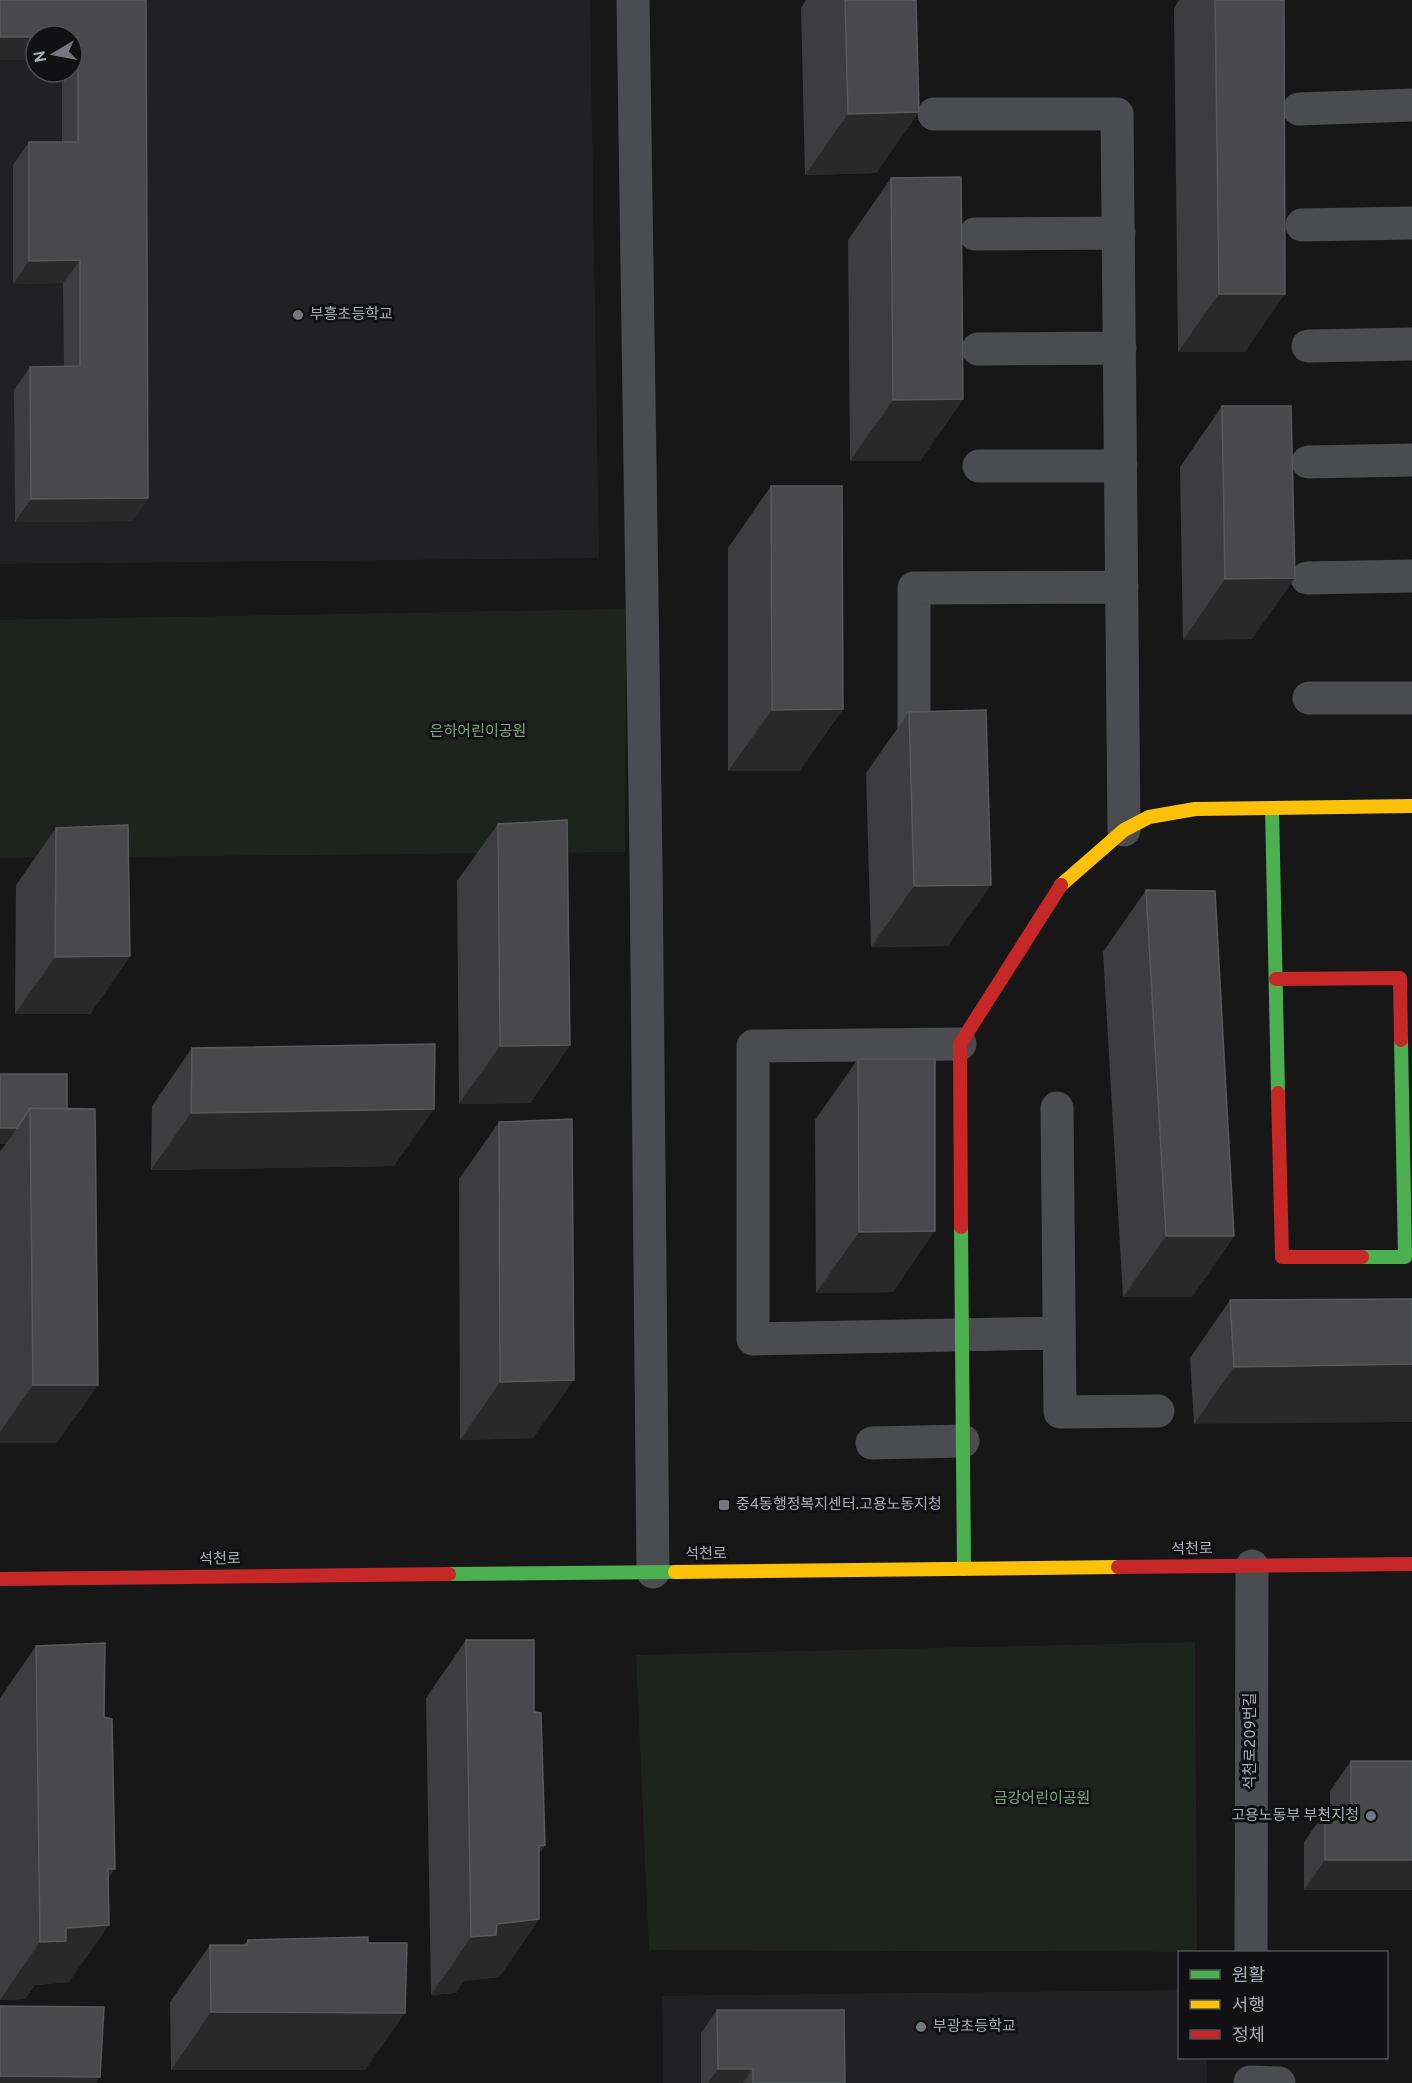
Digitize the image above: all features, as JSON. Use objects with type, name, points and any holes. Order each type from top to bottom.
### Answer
[{"type":"street","points":[[633,0],[646,850],[653,1572]]},
{"type":"street","points":[[1299,109],[1412,105]]},
{"type":"street","points":[[934,114],[1117,114],[1124,830]]},
{"type":"street","points":[[1302,225],[1412,223]]},
{"type":"street","points":[[975,234],[1119,233]]},
{"type":"street","points":[[1308,346],[1412,344]]},
{"type":"street","points":[[978,349],[1119,348]]},
{"type":"street","points":[[1308,462],[1412,460]]},
{"type":"street","points":[[979,466],[1121,466]]},
{"type":"street","points":[[1307,578],[1412,576]]},
{"type":"street","points":[[914,740],[914,588],[1122,587]]},
{"type":"street","points":[[1309,698],[1412,698]]},
{"type":"street","points":[[964,1569],[960,1044],[1064,880],[1124,830],[1149,817],[1196,809],[1412,806]]},
{"type":"street","points":[[1272,808],[1282,1257],[1405,1257],[1400,978],[1276,979]]},
{"type":"street","points":[[960,1044],[753,1046],[753,1339],[1059,1333]]},
{"type":"street","points":[[1057,1108],[1059,1412],[1158,1411]]},
{"type":"street","points":[[872,1443],[963,1441]]},
{"type":"street","name":"석천로","points":[[0,1579],[1412,1564]]},
{"type":"street","name":"석천로209번길","points":[[1251,1951],[1252,1566]]},
{"type":"street","points":[[1250,2059],[1250,2083],[1279,2083]]},
{"type":"shaded area","name":"부흥초등학교","points":[[0,0],[590,0],[599,558],[0,564]]},
{"type":"shaded area","name":"부광초등학교","points":[[1178,1990],[1178,2059],[1207,2059],[1207,2083],[663,2083],[662,1996]]},
{"type":"green space","name":"은하어린이공원","points":[[626,609],[625,852],[0,858],[0,620]]},
{"type":"green space","name":"금강어린이공원","points":[[1195,1642],[1197,1951],[649,1950],[636,1655]]},
{"type":"building","points":[[0,0],[146,0],[148,498],[31,499],[30,367],[80,366],[80,260],[29,261],[29,142],[78,142],[78,84],[84,84],[84,24],[24,24],[24,37],[0,37]]},
{"type":"building","points":[[845,0],[916,0],[919,112],[848,114]]},
{"type":"building","points":[[1215,0],[1284,0],[1285,294],[1219,294]]},
{"type":"building","points":[[961,177],[963,399],[893,400],[891,178]]},
{"type":"building","points":[[1222,406],[1291,406],[1295,578],[1225,579]]},
{"type":"building","points":[[771,486],[842,486],[843,709],[772,710]]},
{"type":"building","points":[[986,710],[991,885],[914,886],[909,712]]},
{"type":"building","points":[[567,820],[570,1045],[500,1046],[498,824]]},
{"type":"building","points":[[128,825],[130,956],[55,957],[56,828]]},
{"type":"building","points":[[1146,890],[1215,891],[1234,1236],[1166,1236]]},
{"type":"building","points":[[435,1044],[434,1109],[191,1113],[192,1048]]},
{"type":"building","points":[[858,1059],[935,1059],[935,1231],[859,1232]]},
{"type":"building","points":[[0,1074],[67,1074],[67,1109],[30,1108],[17,1128],[0,1128]]},
{"type":"building","points":[[30,1108],[95,1109],[98,1385],[33,1385]]},
{"type":"building","points":[[572,1119],[574,1380],[500,1382],[499,1122]]},
{"type":"building","points":[[1412,1299],[1412,1364],[1234,1367],[1230,1300]]},
{"type":"building","points":[[466,1640],[534,1640],[534,1712],[541,1713],[545,1845],[539,1846],[539,1919],[497,1924],[496,1935],[471,1937]]},
{"type":"building","points":[[105,1643],[104,1717],[112,1719],[115,1869],[108,1869],[109,1925],[66,1928],[66,1941],[40,1942],[36,1646]]},
{"type":"building","points":[[1351,1761],[1412,1761],[1412,1860],[1325,1860],[1325,1812],[1351,1812]]},
{"type":"building","points":[[368,1937],[368,1943],[407,1943],[405,2013],[211,2012],[210,1945],[247,1945],[248,1940]]},
{"type":"building","points":[[0,2006],[104,2007],[100,2077],[0,2076]]},
{"type":"building","points":[[717,2010],[844,2010],[845,2083],[753,2083],[753,2069],[718,2069]]},
{"type":"traffic: fast","points":[[1272,808],[1278,1093]]},
{"type":"traffic: fast","points":[[1362,1257],[1405,1257],[1401,1040]]},
{"type":"traffic: fast","points":[[961,1227],[964,1569]]},
{"type":"traffic: fast","points":[[449,1574],[675,1572]]},
{"type":"traffic: slow","points":[[1061,885],[1124,830],[1149,817],[1195,809],[1412,806]]},
{"type":"traffic: slow","points":[[675,1572],[1118,1567]]},
{"type":"traffic: jam","points":[[961,1227],[960,1044],[1061,885]]},
{"type":"traffic: jam","points":[[1276,979],[1400,978],[1401,1040]]},
{"type":"traffic: jam","points":[[1278,1093],[1282,1257],[1362,1257]]},
{"type":"traffic: jam","points":[[1118,1567],[1412,1564]]},
{"type":"traffic: jam","points":[[0,1579],[449,1574]]},
{"type":"place","name":"부흥초등학교","points":[[298,315]]},
{"type":"place","name":"중4동행정복지센터.고용노동지청","points":[[724,1505]]},
{"type":"place","name":"고용노동부 부천지청","points":[[1371,1816]]},
{"type":"place","name":"부광초등학교","points":[[921,2027]]}]
